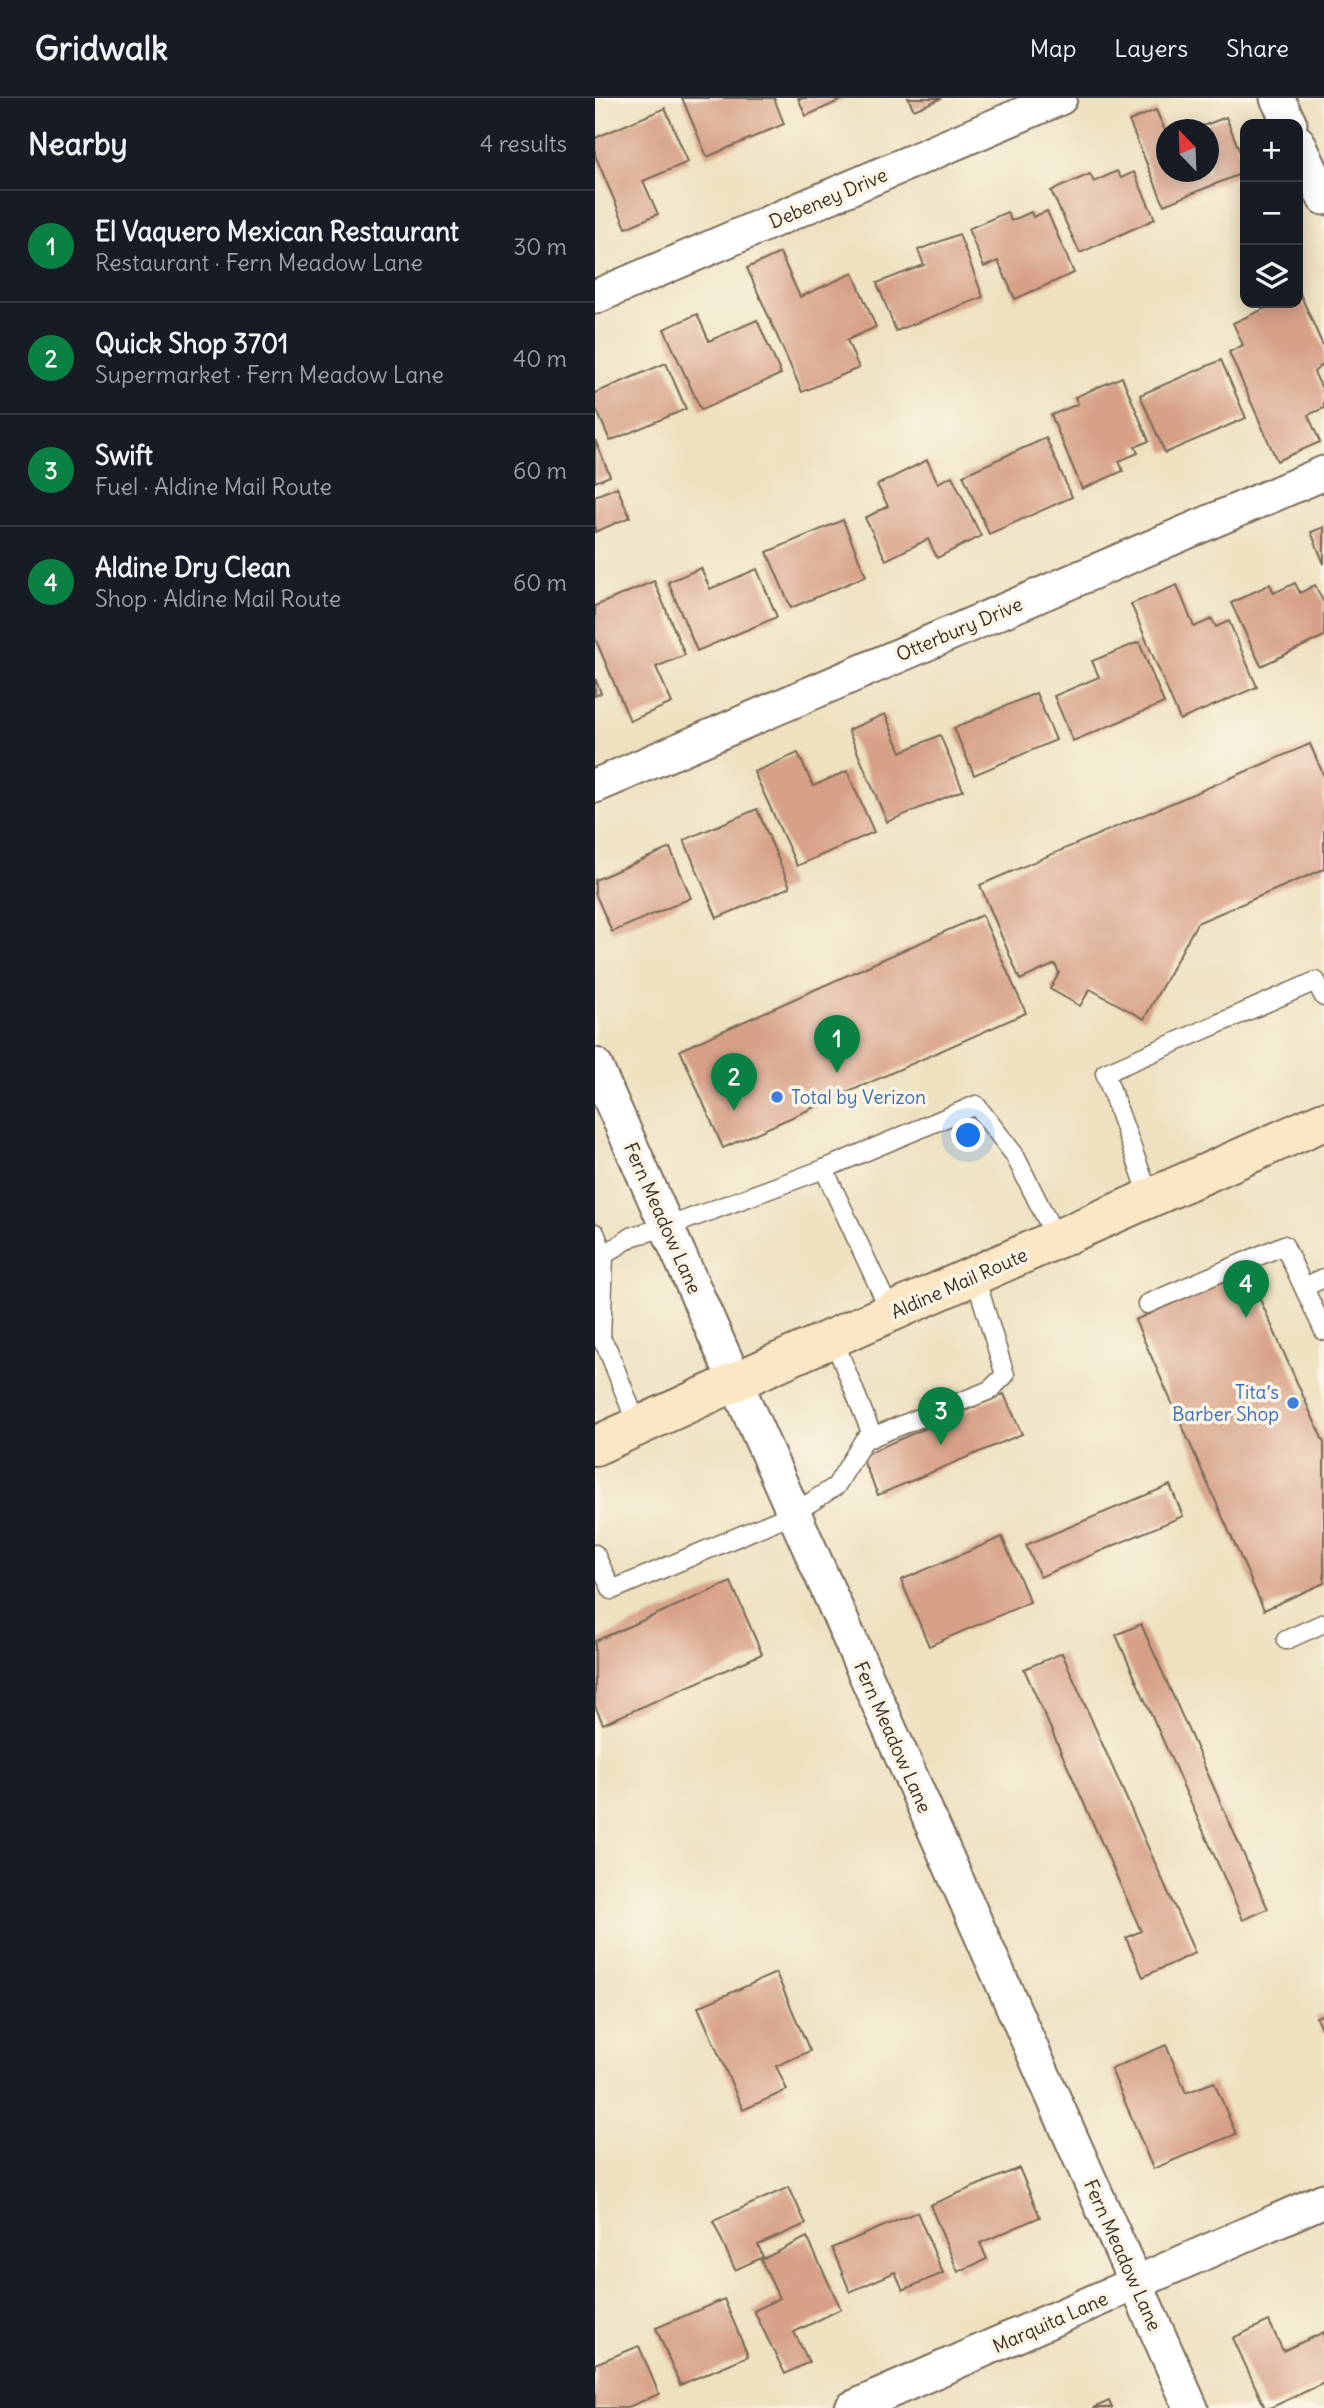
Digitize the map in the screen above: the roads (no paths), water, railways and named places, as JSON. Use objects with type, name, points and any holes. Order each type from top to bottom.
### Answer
[{"type":"main road","name":"Aldine Mail Route","points":[[595,1446],[1324,1121]]},
{"type":"street","name":"Debeney Drive","points":[[595,297],[1061,98]]},
{"type":"street","points":[[1277,98],[1288,119]]},
{"type":"street","points":[[1303,153],[1324,198]]},
{"type":"street","name":"Otterbury Drive","points":[[595,786],[1324,473]]},
{"type":"street","name":"Fern Meadow Lane","points":[[595,1065],[1191,2408]]},
{"type":"street","name":"Marquita Lane","points":[[852,2408],[1324,2200]]},
{"type":"lane","points":[[1150,1198],[1105,1073],[1316,981],[1324,997]]},
{"type":"lane","points":[[604,1255],[633,1237],[824,1169],[976,1105],[1014,1154],[1057,1240]]},
{"type":"lane","points":[[824,1169],[891,1313]]},
{"type":"lane","points":[[595,1233],[604,1255],[598,1338],[608,1350],[638,1427]]},
{"type":"lane","points":[[1147,1304],[1285,1245],[1324,1331]]},
{"type":"lane","points":[[595,1554],[612,1590],[794,1513],[837,1486],[864,1440],[990,1390],[1005,1375],[975,1276]]},
{"type":"lane","points":[[1304,1287],[1324,1278]]},
{"type":"lane","points":[[833,1338],[873,1437]]},
{"type":"lane","points":[[1286,1640],[1324,1623]]},
{"type":"place","name":"El Vaquero Mexican Restaurant","points":[[837,1073]]},
{"type":"place","name":"Total by Verizon","points":[[777,1097]]},
{"type":"place","name":"Quick Shop 3701","points":[[734,1111]]},
{"type":"place","name":"Aldine Dry Clean","points":[[1246,1318]]},
{"type":"place","name":"Tita’s Barber Shop","points":[[1293,1403]]},
{"type":"place","name":"Swift","points":[[941,1445]]}]
